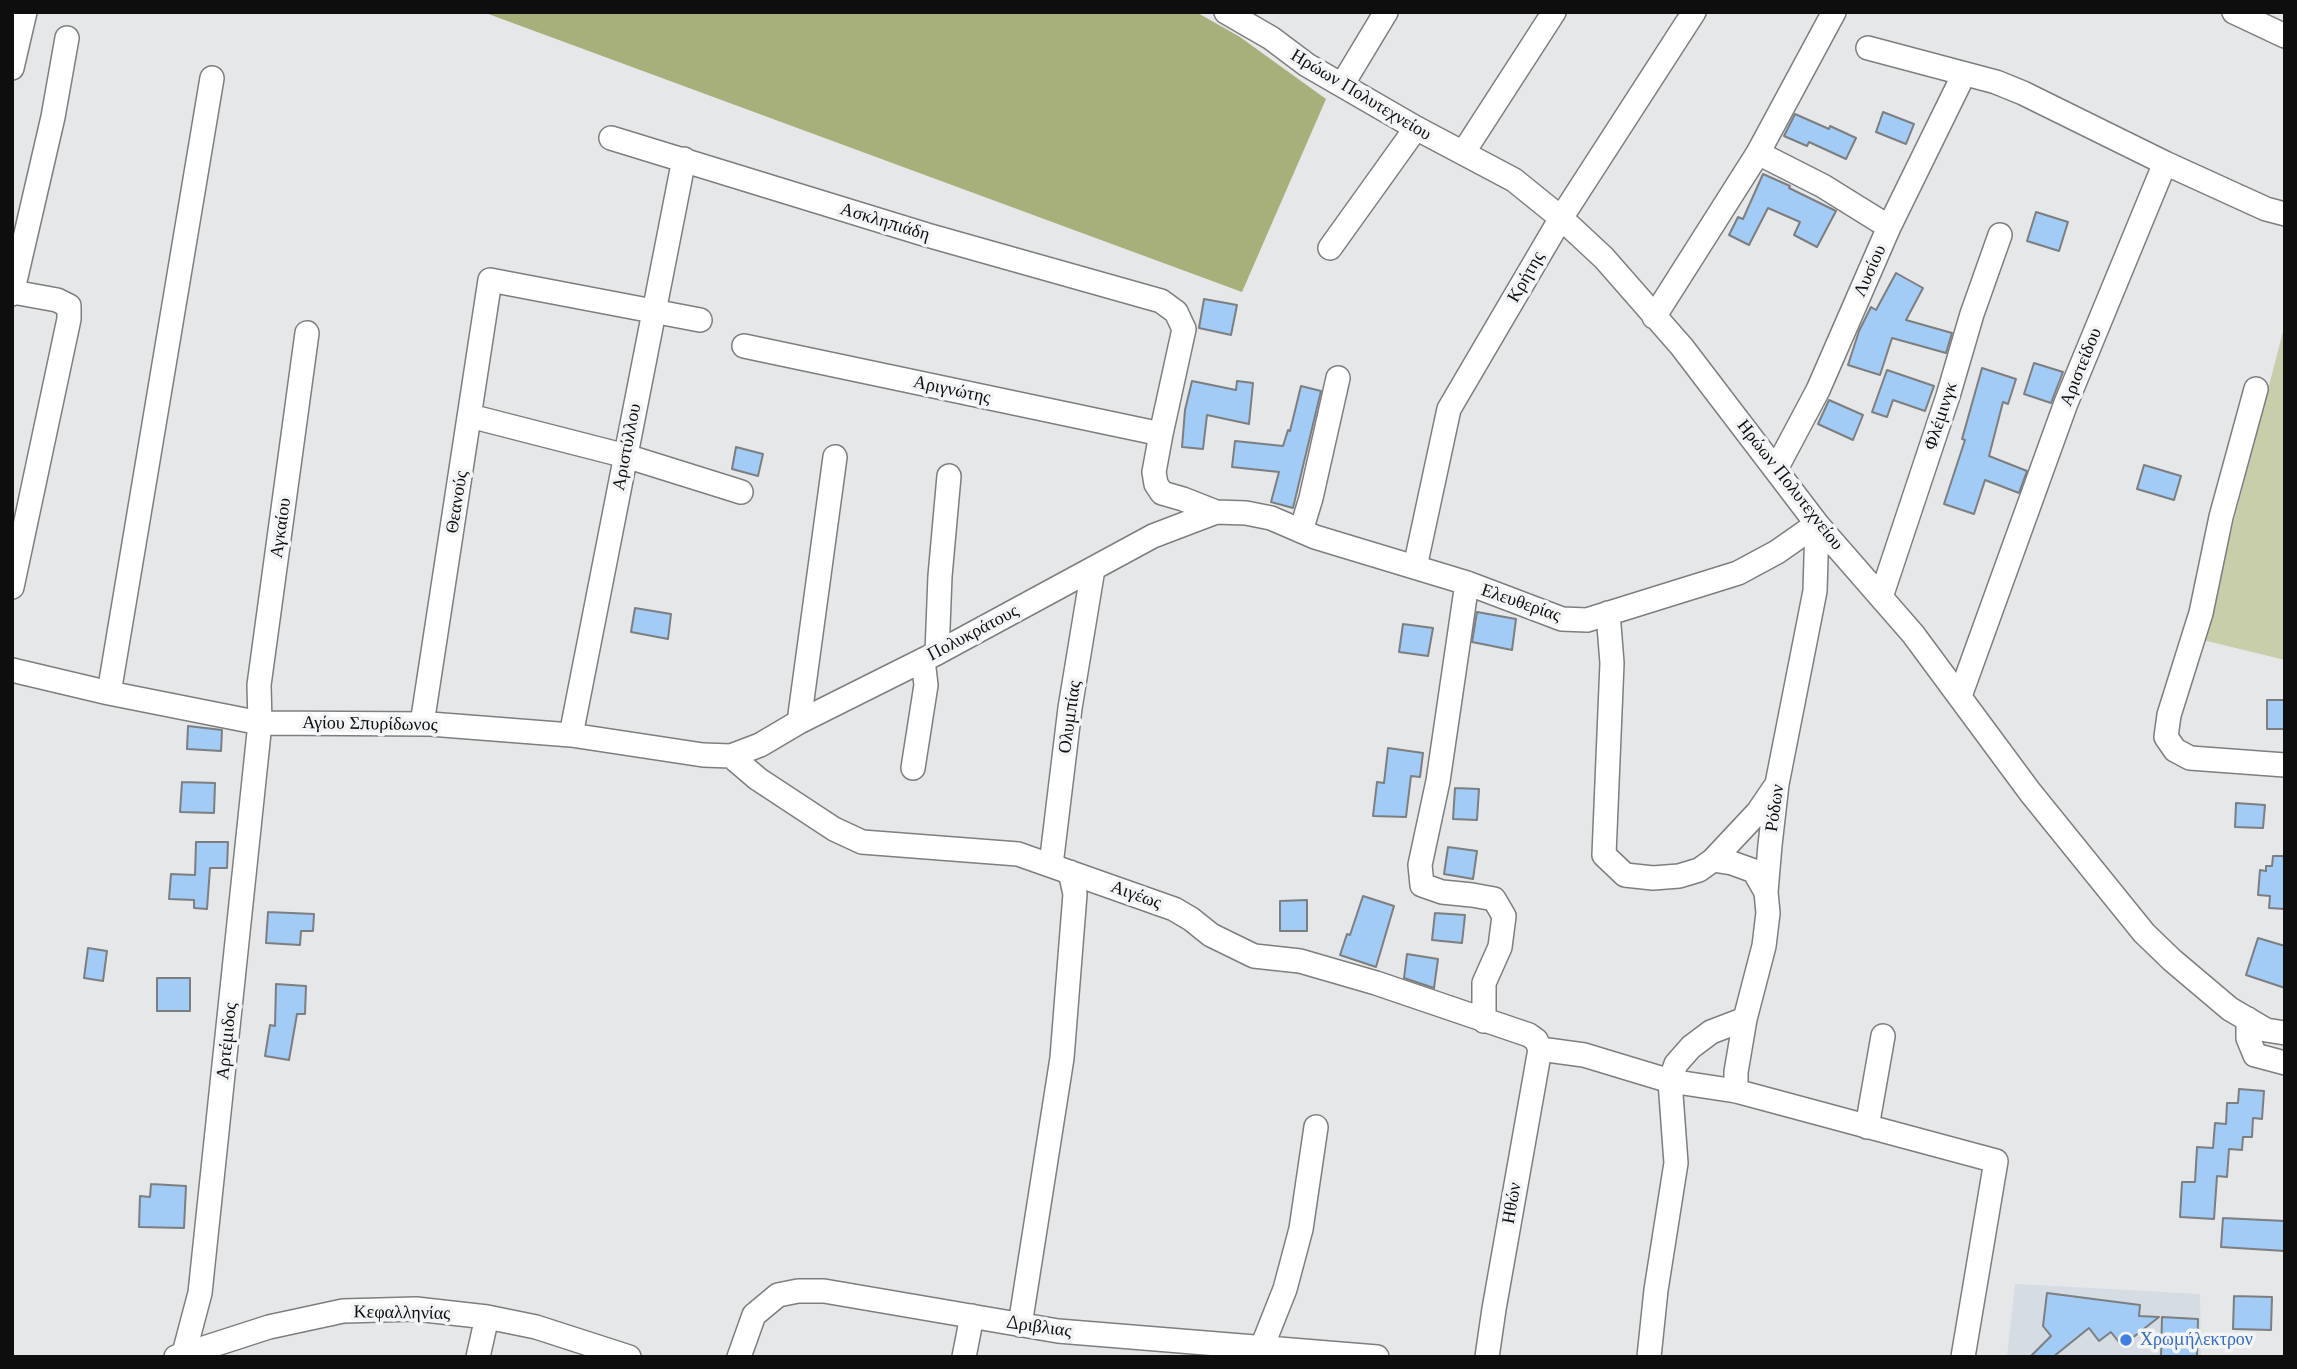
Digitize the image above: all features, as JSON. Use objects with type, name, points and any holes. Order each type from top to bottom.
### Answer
[{"type":"street","points":[[12,68],[25,12]]},
{"type":"street","points":[[1342,85],[1386,12]]},
{"type":"street","points":[[1463,153],[1554,12]]},
{"type":"street","name":"Κρήτης","points":[[1415,567],[1450,409],[1561,218],[1694,12]]},
{"type":"street","points":[[1654,317],[1758,153],[1834,12]]},
{"type":"street","points":[[2234,12],[2285,36]]},
{"type":"street","name":"Ηρώων Πολυτεχνείου","points":[[1233,14],[1307,65],[1416,128],[1514,180],[1604,258],[1682,347],[1817,524],[1913,634],[2030,792],[2144,933],[2230,1009],[2266,1030],[2285,1033]]},
{"type":"street","points":[[12,587],[69,318],[69,306],[57,300],[13,293],[24,197],[53,117],[67,38]]},
{"type":"street","points":[[1868,48],[1996,82],[2165,163],[2285,215]]},
{"type":"street","name":"Λυσίου","points":[[1776,469],[1818,390],[1889,227],[1964,74]]},
{"type":"street","points":[[109,693],[212,78]]},
{"type":"street","points":[[1330,248],[1416,128]]},
{"type":"street","name":"Ασκληπιάδη","points":[[611,138],[928,235],[1161,301],[1176,312],[1184,329],[1161,434]]},
{"type":"street","points":[[1758,153],[1823,186],[1889,227]]},
{"type":"street","name":"Αριστύλλου","points":[[571,735],[684,159]]},
{"type":"street","name":"Αριστείδου","points":[[1960,696],[2066,403],[2165,163]]},
{"type":"street","name":"Φλέμινγκ","points":[[1881,597],[2000,235]]},
{"type":"street","name":"Θεανούς","points":[[422,724],[490,280],[654,312]]},
{"type":"street","points":[[654,312],[700,320]]},
{"type":"street","name":"Αγκαίου","points":[[260,723],[259,685],[307,333]]},
{"type":"street","name":"Αριγνώτης","points":[[744,346],[1161,434]]},
{"type":"street","points":[[1301,531],[1338,378]]},
{"type":"street","points":[[2256,389],[2221,517],[2201,613],[2169,715],[2166,737],[2175,750],[2190,758],[2285,765]]},
{"type":"street","points":[[470,416],[626,456],[741,492]]},
{"type":"street","points":[[1161,434],[1154,472],[1156,484],[1162,493],[1216,512]]},
{"type":"street","points":[[799,722],[835,457]]},
{"type":"street","points":[[913,768],[940,576],[949,476]]},
{"type":"street","name":"Ελευθερίας","points":[[1216,512],[1258,516],[1467,583],[1562,618],[1587,620],[1738,573],[1777,552],[1817,524]]},
{"type":"street","name":"Πολυκράτους","points":[[731,755],[760,745],[1153,536],[1216,512]]},
{"type":"street","name":"Ρόδων","points":[[1736,1091],[1736,1072],[1745,1019],[1764,946],[1768,913],[1766,892],[1777,784],[1815,591],[1817,524]]},
{"type":"street","name":"Ολυμπίας","points":[[1020,1325],[1062,1058],[1075,894],[1060,868],[1070,708],[1093,569]]},
{"type":"street","points":[[1467,583],[1438,781],[1420,865],[1422,886],[1494,900],[1504,916],[1500,947],[1484,983],[1484,1021]]},
{"type":"street","points":[[1608,613],[1612,663],[1604,855],[1625,875],[1653,878],[1679,876],[1699,870],[1713,860],[1758,812],[1777,784]]},
{"type":"street","name":"Αγίου Σπυρίδωνος","points":[[12,670],[109,693],[260,723],[422,724],[571,735],[703,755],[731,755]]},
{"type":"street","name":"Αρτέμιδος","points":[[181,1356],[200,1293],[260,723]]},
{"type":"street","name":"Αιγέως","points":[[731,755],[769,786],[834,829],[862,842],[1006,852],[1060,868],[1174,909],[1211,935],[1254,956],[1300,961],[1376,983],[1529,1035],[1536,1040],[1540,1049]]},
{"type":"street","points":[[1713,860],[1754,871],[1766,892]]},
{"type":"street","points":[[1649,1357],[1656,1290],[1676,1163],[1670,1081],[1676,1064],[1691,1047],[1711,1032],[1745,1019]]},
{"type":"street","points":[[2248,1019],[2248,1038],[2255,1055],[2285,1063]]},
{"type":"street","points":[[1867,1127],[1883,1036]]},
{"type":"street","points":[[1540,1049],[1584,1055],[1670,1081],[1736,1091],[1996,1161],[1963,1357]]},
{"type":"street","name":"Ηθών","points":[[1487,1357],[1540,1049]]},
{"type":"street","points":[[1262,1347],[1284,1289],[1301,1229],[1316,1127]]},
{"type":"street","name":"Δριβλιας","points":[[739,1357],[754,1315],[778,1295],[798,1291],[824,1291],[1058,1331],[1377,1357]]},
{"type":"street","name":"Κεφαλληνίας","points":[[181,1356],[269,1327],[343,1311],[416,1309],[486,1317],[536,1327],[582,1349],[629,1357]]},
{"type":"street","points":[[478,1357],[486,1317]]},
{"type":"street","points":[[964,1357],[972,1317]]},
{"type":"shaded area","points":[[2015,1284],[2200,1294],[2201,1357],[2007,1357]]},
{"type":"green space","points":[[483,12],[1196,12],[1240,37],[1326,99],[1242,292]]},
{"type":"green space","points":[[2285,324],[2285,660],[2203,640]]},
{"type":"building","points":[[1883,112],[1914,124],[1906,144],[1876,132]]},
{"type":"building","points":[[1795,114],[1856,138],[1846,159],[1809,142],[1807,146],[1784,136]]},
{"type":"building","points":[[1763,174],[1836,211],[1817,247],[1794,235],[1800,222],[1768,208],[1749,245],[1729,235],[1738,217],[1743,219]]},
{"type":"building","points":[[2036,212],[2068,222],[2059,251],[2027,241]]},
{"type":"building","points":[[1896,273],[1923,288],[1906,320],[1952,333],[1946,353],[1892,338],[1880,375],[1848,365],[1859,331],[1871,307],[1876,310]]},
{"type":"building","points":[[1204,299],[1237,305],[1231,335],[1199,328]]},
{"type":"building","points":[[2034,363],[2063,372],[2051,403],[2024,394]]},
{"type":"building","points":[[1982,368],[2016,379],[2008,404],[2003,402],[1989,456],[2027,471],[2019,493],[1985,480],[1974,514],[1944,504],[1965,440],[1962,439]]},
{"type":"building","points":[[1887,370],[1934,386],[1925,411],[1893,400],[1887,417],[1872,412]]},
{"type":"building","points":[[1192,381],[1236,390],[1237,381],[1253,383],[1249,424],[1207,415],[1203,449],[1182,447],[1185,410]]},
{"type":"building","points":[[1301,386],[1321,391],[1293,508],[1271,502],[1279,472],[1232,467],[1235,441],[1283,446],[1288,430],[1290,431]]},
{"type":"building","points":[[1829,400],[1863,415],[1853,440],[1818,424]]},
{"type":"building","points":[[736,447],[763,454],[758,476],[732,469]]},
{"type":"building","points":[[2144,465],[2181,476],[2174,500],[2137,489]]},
{"type":"building","points":[[635,608],[671,614],[668,639],[631,632]]},
{"type":"building","points":[[1477,612],[1516,619],[1512,650],[1472,642]]},
{"type":"building","points":[[1403,624],[1433,628],[1428,656],[1399,652]]},
{"type":"building","points":[[2267,700],[2285,700],[2285,729],[2267,729]]},
{"type":"building","points":[[188,726],[222,730],[221,751],[187,749]]},
{"type":"building","points":[[1388,748],[1423,753],[1420,777],[1411,776],[1406,817],[1373,816],[1377,782],[1384,783]]},
{"type":"building","points":[[182,782],[215,783],[214,813],[180,812]]},
{"type":"building","points":[[1455,788],[1479,789],[1477,820],[1453,819]]},
{"type":"building","points":[[2236,803],[2265,805],[2263,828],[2235,827]]},
{"type":"building","points":[[196,842],[228,842],[227,868],[210,868],[207,909],[194,908],[194,900],[169,899],[171,874],[195,875]]},
{"type":"building","points":[[1448,847],[1477,851],[1473,879],[1444,874]]},
{"type":"building","points":[[2273,856],[2285,856],[2285,909],[2269,908],[2270,896],[2258,895],[2260,870],[2266,871],[2266,866],[2272,866]]},
{"type":"building","points":[[1363,896],[1394,906],[1376,967],[1340,955]]},
{"type":"building","points":[[1307,900],[1307,931],[1280,931],[1280,901]]},
{"type":"building","points":[[268,912],[314,914],[313,931],[301,931],[300,945],[266,943]]},
{"type":"building","points":[[1435,913],[1465,915],[1462,943],[1432,940]]},
{"type":"building","points":[[2258,938],[2285,946],[2285,988],[2246,975]]},
{"type":"building","points":[[88,948],[107,951],[103,981],[84,978]]},
{"type":"building","points":[[1407,954],[1438,959],[1434,988],[1404,978]]},
{"type":"building","points":[[157,978],[190,978],[190,1011],[157,1011]]},
{"type":"building","points":[[276,984],[306,986],[305,1014],[297,1014],[289,1060],[265,1056],[270,1025],[275,1026]]},
{"type":"building","points":[[2239,1089],[2264,1091],[2262,1119],[2253,1118],[2252,1137],[2243,1137],[2242,1150],[2229,1149],[2227,1177],[2217,1176],[2214,1219],[2180,1217],[2182,1182],[2195,1182],[2197,1147],[2213,1148],[2215,1123],[2226,1124],[2227,1103],[2238,1103]]},
{"type":"building","points":[[151,1184],[186,1186],[184,1228],[139,1227],[140,1196],[150,1197]]},
{"type":"building","points":[[2223,1218],[2285,1221],[2285,1251],[2221,1247]]},
{"type":"building","points":[[2047,1293],[2140,1305],[2139,1316],[2159,1317],[2122,1346],[2111,1332],[2099,1341],[2089,1328],[2053,1357],[2030,1357],[2051,1336],[2043,1326]]},
{"type":"building","points":[[2234,1296],[2272,1297],[2271,1330],[2233,1329]]},
{"type":"building","points":[[2162,1317],[2198,1319],[2197,1357],[2161,1357]]},
{"type":"place","name":"Χρωμήλεκτρον","points":[[2126,1340]]}]
